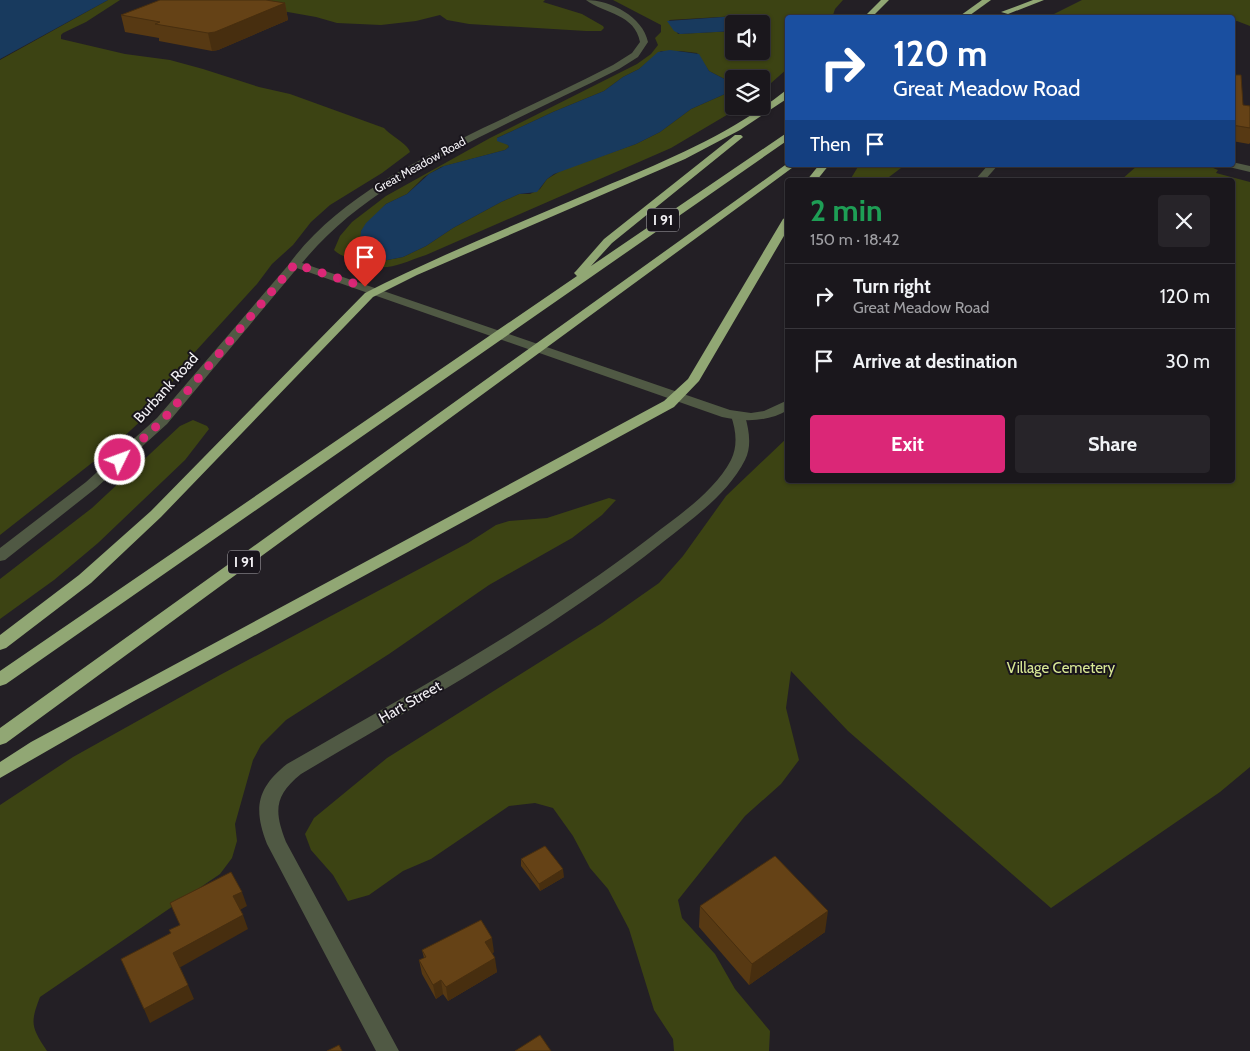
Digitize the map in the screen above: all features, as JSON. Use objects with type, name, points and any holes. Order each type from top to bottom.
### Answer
[{"type":"highway","points":[[869,14],[870,8],[876,0]]},
{"type":"highway","points":[[869,14],[878,9],[885,0]]},
{"type":"highway","points":[[965,15],[988,0]]},
{"type":"highway","points":[[1001,15],[1024,0]]},
{"type":"highway","points":[[1005,12],[1040,0]]},
{"type":"highway","points":[[0,644],[85,579],[156,514],[365,299],[375,291],[724,137],[749,120],[757,118],[785,95]]},
{"type":"highway","points":[[577,280],[590,260],[608,241],[756,123],[757,118]]},
{"type":"highway","name":"I 91","points":[[0,680],[785,137]]},
{"type":"highway","name":"I 91","points":[[0,738],[788,167]]},
{"type":"highway","points":[[814,178],[822,167]]},
{"type":"highway","points":[[0,771],[37,747],[128,696],[659,411],[677,398],[693,381],[785,224]]},
{"type":"street","name":"Great Meadow Road","points":[[295,264],[319,235],[335,220],[392,179],[439,153],[616,67],[635,55],[644,42],[641,30],[626,17],[590,0]]},
{"type":"street","points":[[1235,166],[1250,169]]},
{"type":"street","points":[[982,178],[991,167]]},
{"type":"street","points":[[295,264],[677,398],[738,416],[764,416],[785,406]]},
{"type":"street","name":"Burbank Road","points":[[0,556],[92,486],[162,421],[295,264]]},
{"type":"street","name":"Hart Street","points":[[388,1051],[277,844],[270,827],[268,814],[268,801],[271,792],[284,775],[501,649],[595,588],[652,544],[711,493],[734,465],[743,442],[738,416]]},
{"type":"green space","points":[[108,0],[120,0],[86,22],[63,33],[61,39],[125,54],[170,60],[259,87],[290,94],[384,128],[406,146],[410,152],[382,173],[330,205],[311,222],[293,245],[272,264],[257,284],[194,353],[147,415],[116,444],[0,535],[0,60]]},
{"type":"green space","points":[[220,0],[545,0],[543,2],[582,14],[604,28],[601,31],[586,31],[469,24],[447,20],[440,15],[416,21],[381,25],[337,23],[316,17]]},
{"type":"green space","points":[[613,0],[843,0],[835,9],[833,15],[785,15],[785,71],[770,84],[770,70],[725,70],[725,79],[709,71],[697,53],[661,51],[639,69],[623,77],[604,91],[497,138],[508,145],[509,147],[505,150],[441,167],[424,177],[407,194],[386,204],[361,231],[361,239],[354,253],[359,258],[377,262],[403,257],[426,246],[453,228],[501,202],[519,194],[530,194],[540,189],[547,179],[562,170],[636,144],[660,132],[691,109],[725,94],[725,115],[727,115],[671,148],[426,255],[398,265],[375,267],[339,254],[334,250],[340,236],[352,222],[386,196],[490,138],[637,64],[651,54],[658,45],[655,38],[661,32],[661,25]]},
{"type":"green space","points":[[1082,0],[1250,0],[1250,26],[1235,22],[1235,15],[1052,15]]},
{"type":"green space","points":[[858,167],[902,167],[888,178],[851,178]]},
{"type":"green space","points":[[1136,167],[1211,167],[1218,170],[1216,173],[1235,178],[1123,178]]},
{"type":"green space","name":"Village Cemetery","points":[[1235,178],[1250,182],[1250,767],[1220,792],[1051,908],[848,731],[791,671],[786,708],[799,760],[781,784],[745,816],[678,900],[682,918],[715,954],[735,989],[770,1031],[769,1051],[674,1051],[673,1039],[654,1010],[629,929],[608,889],[590,868],[573,836],[553,808],[535,803],[509,806],[431,859],[403,871],[369,895],[348,901],[333,875],[311,850],[305,834],[314,818],[387,758],[602,623],[659,583],[683,556],[726,496],[785,440],[785,483],[1235,483]]},
{"type":"green space","points":[[193,420],[207,426],[209,429],[185,460],[98,543],[54,580],[0,619],[0,579],[92,508],[180,426]]},
{"type":"green space","points":[[609,498],[616,500],[602,515],[572,538],[489,585],[389,654],[286,720],[261,745],[253,760],[235,824],[237,841],[232,858],[220,874],[40,997],[35,1013],[34,1025],[47,1051],[0,1051],[0,805],[73,757],[220,675],[468,543],[496,525],[509,521],[547,518]]},
{"type":"water","points":[[0,0],[108,0],[0,59]]},
{"type":"water","points":[[725,17],[725,32],[680,34],[674,31],[667,21]]},
{"type":"water","points":[[670,50],[699,54],[709,71],[725,79],[725,94],[691,109],[660,132],[636,144],[554,174],[547,179],[537,192],[519,194],[501,202],[453,228],[426,246],[403,257],[377,262],[359,258],[354,251],[360,241],[361,231],[366,223],[386,204],[407,194],[429,174],[444,166],[505,150],[509,147],[508,145],[497,141],[497,138],[604,91],[623,77],[639,69],[658,52]]},
{"type":"building","points":[[160,0],[266,0],[285,3],[215,32],[208,33],[155,24],[160,22],[121,15]]},
{"type":"building","points":[[1235,75],[1241,75],[1243,105],[1250,106],[1250,128],[1235,126]]},
{"type":"building","points":[[545,846],[563,869],[539,884],[521,859]]},
{"type":"building","points":[[775,856],[828,911],[752,964],[700,906]]},
{"type":"building","points":[[231,872],[242,892],[233,896],[243,915],[173,953],[188,985],[144,1009],[121,959],[171,933],[169,930],[180,925],[170,903]]},
{"type":"building","points":[[481,920],[492,938],[485,942],[495,958],[446,987],[441,980],[433,985],[419,960],[426,957],[422,950]]},
{"type":"building","points":[[540,1035],[551,1051],[515,1051]]},
{"type":"building","points":[[339,1045],[342,1051],[327,1051]]},
{"type":"route","points":[[120,460],[162,421],[295,264],[365,287]]}]
